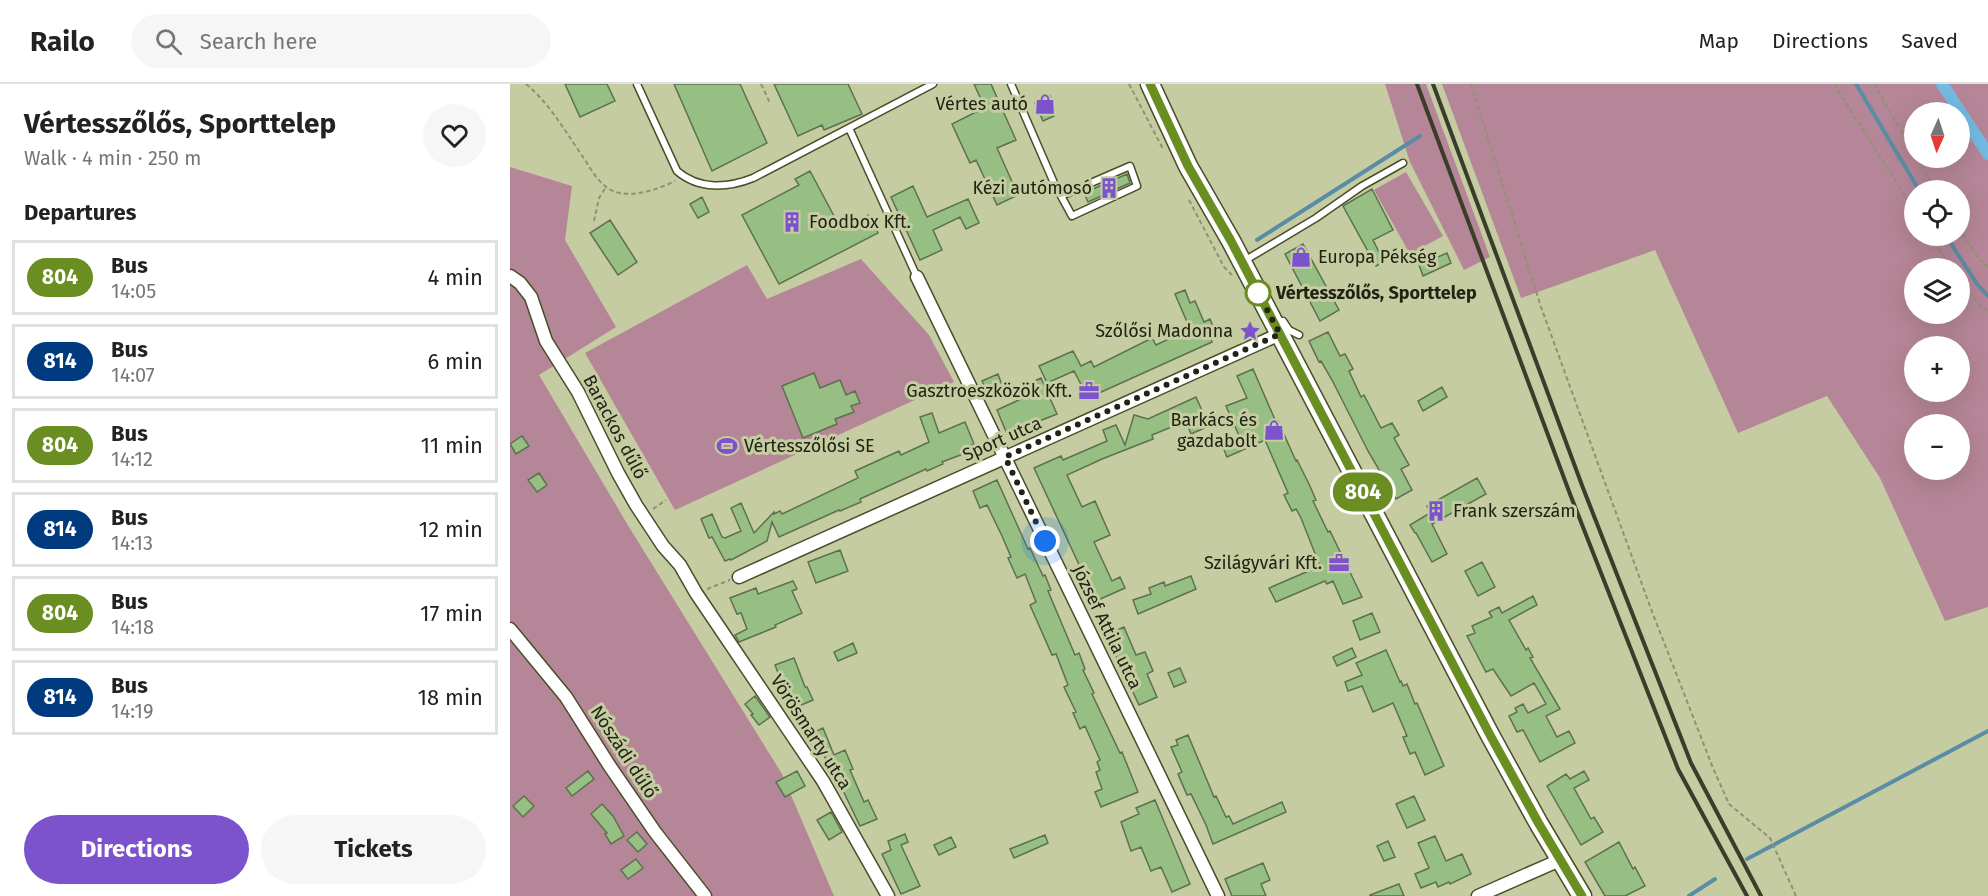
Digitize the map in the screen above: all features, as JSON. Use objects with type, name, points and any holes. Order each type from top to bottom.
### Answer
[{"type":"main road","points":[[1150,84],[1188,166],[1241,262],[1281,328],[1490,735],[1582,896]]},
{"type":"street","name":"Barackos dűlő","points":[[510,276],[520,283],[531,297],[546,341],[578,392],[618,473],[663,546],[680,565],[696,593]]},
{"type":"street","name":"József Attila utca","points":[[917,277],[1218,896]]},
{"type":"street","name":"Sport utca","points":[[739,577],[1005,457],[1281,328]]},
{"type":"street","name":"Vörösmarty utca","points":[[696,593],[823,781],[888,896]]},
{"type":"street","name":"Nószádi dűlő","points":[[510,629],[566,697],[655,832],[705,896]]},
{"type":"street","points":[[1478,896],[1560,860]]},
{"type":"lane","points":[[637,84],[677,171],[683,176],[706,184],[721,186],[738,184],[753,178],[933,84]]},
{"type":"lane","points":[[1011,84],[1061,196],[1072,216],[1137,186],[1130,166],[1061,196]]},
{"type":"lane","points":[[849,128],[917,277]]},
{"type":"lane","points":[[1241,262],[1403,163]]},
{"type":"lane","points":[[1281,328],[1299,335]]},
{"type":"path","points":[[526,84],[546,103],[606,187],[616,192],[648,191],[663,187],[683,176]]},
{"type":"path","points":[[761,84],[770,103]]},
{"type":"path","points":[[1471,84],[1540,307],[1647,598],[1713,768],[1729,804],[1770,838],[1796,896]]},
{"type":"path","points":[[1834,84],[1904,194]]},
{"type":"path","points":[[1874,84],[1904,136]]},
{"type":"path","points":[[594,221],[599,198],[606,187]]},
{"type":"path","points":[[1970,245],[1988,267]]},
{"type":"path","points":[[1970,293],[1980,305],[1988,310]]},
{"type":"path","points":[[644,516],[666,500]]},
{"type":"shaded area","points":[[1385,84],[1426,84],[1490,257],[1464,270],[1410,162]]},
{"type":"shaded area","points":[[1442,84],[1988,84],[1988,607],[1945,621],[1880,478],[1827,396],[1738,433],[1655,250],[1521,298]]},
{"type":"shaded area","points":[[510,167],[572,186],[565,240],[616,327],[539,375],[629,527],[782,774],[834,896],[510,896]]},
{"type":"shaded area","points":[[1406,172],[1443,236],[1410,254],[1374,190]]},
{"type":"shaded area","name":"Vértesszőlősi SE","points":[[861,259],[929,335],[954,382],[675,510],[585,353],[747,265],[767,299]]},
{"type":"building","points":[[565,84],[607,84],[615,101],[580,117]]},
{"type":"building","points":[[674,84],[740,84],[767,143],[712,171]]},
{"type":"building","points":[[774,84],[848,84],[862,114],[824,130],[822,125],[798,136]]},
{"type":"building","points":[[974,84],[991,84],[1016,140],[997,148],[1018,195],[997,205],[976,160],[970,163],[952,124],[984,106]]},
{"type":"building","points":[[1050,96],[1054,116],[1043,121],[1035,103]]},
{"type":"building","name":"Foodbox Kft.","points":[[810,171],[841,229],[868,215],[878,233],[779,284],[742,215],[799,185],[795,179]]},
{"type":"building","name":"Kézi autómosó","points":[[1127,174],[1130,183],[1088,202],[1084,193]]},
{"type":"building","points":[[913,186],[927,217],[968,199],[979,223],[966,229],[960,217],[933,230],[942,250],[920,260],[891,197]]},
{"type":"building","points":[[1372,189],[1393,230],[1373,240],[1384,262],[1376,266],[1343,206]]},
{"type":"building","points":[[702,197],[709,212],[698,218],[690,204]]},
{"type":"building","points":[[610,220],[637,262],[618,275],[590,233]]},
{"type":"building","points":[[1303,244],[1339,310],[1320,321],[1285,254]]},
{"type":"building","points":[[1447,253],[1451,263],[1423,276],[1419,265]]},
{"type":"building","points":[[1185,290],[1190,303],[1195,301],[1204,322],[1210,319],[1215,331],[1209,334],[1212,342],[1088,398],[1074,371],[1047,383],[1039,366],[1073,351],[1081,366],[1091,361],[1094,367],[1152,338],[1156,345],[1190,329],[1175,294]]},
{"type":"building","points":[[1328,332],[1340,356],[1345,354],[1353,369],[1349,371],[1361,397],[1364,395],[1381,428],[1392,423],[1399,435],[1394,438],[1409,465],[1401,469],[1412,490],[1396,499],[1309,341]]},
{"type":"building","points":[[1253,369],[1276,422],[1278,421],[1309,484],[1316,500],[1313,501],[1362,597],[1343,604],[1333,581],[1327,584],[1325,581],[1276,602],[1269,588],[1320,566],[1301,518],[1296,509],[1292,511],[1284,495],[1288,493],[1265,440],[1227,457],[1222,445],[1240,438],[1226,406],[1247,398],[1237,376]]},
{"type":"building","points":[[814,373],[820,388],[840,380],[846,395],[855,391],[860,403],[851,406],[854,412],[835,419],[837,424],[803,438],[782,386]]},
{"type":"building","points":[[998,374],[1002,385],[987,392],[982,381]]},
{"type":"building","points":[[1041,378],[1057,414],[1007,434],[997,410],[1023,398],[1019,388]]},
{"type":"building","points":[[1442,387],[1447,397],[1423,411],[1418,401]]},
{"type":"building","points":[[1196,397],[1209,426],[1191,434],[1186,421],[1152,435],[1153,439],[1067,475],[1082,507],[1095,501],[1110,535],[1094,542],[1112,581],[1120,577],[1125,588],[1096,601],[1034,468],[1061,456],[1063,460],[1107,441],[1103,430],[1116,425],[1125,445],[1134,415],[1148,419]]},
{"type":"building","points":[[932,413],[939,433],[965,422],[974,444],[961,450],[963,454],[942,462],[943,464],[927,471],[926,469],[860,499],[861,502],[779,537],[772,522],[767,541],[731,560],[725,561],[712,537],[709,538],[701,519],[712,514],[722,537],[725,538],[741,531],[731,508],[741,503],[754,533],[774,512],[774,514],[780,511],[782,514],[858,478],[855,471],[899,451],[901,455],[929,442],[920,417]]},
{"type":"building","points":[[522,436],[529,446],[516,454],[510,444]]},
{"type":"building","points":[[539,473],[547,485],[537,492],[528,480]]},
{"type":"building","points":[[1477,478],[1486,494],[1432,524],[1447,554],[1432,562],[1410,525],[1430,513],[1427,506]]},
{"type":"building","points":[[997,480],[1028,549],[1030,548],[1043,576],[1045,575],[1051,590],[1048,591],[1075,655],[1079,653],[1085,669],[1083,670],[1094,693],[1092,694],[1120,753],[1122,752],[1138,792],[1101,807],[1095,792],[1102,789],[1096,772],[1100,770],[1097,762],[1100,760],[1085,726],[1080,729],[1073,713],[1076,712],[1064,687],[1068,685],[1056,654],[1052,655],[1030,605],[1036,602],[1025,574],[1017,578],[1008,558],[1011,557],[987,505],[980,508],[973,491]]},
{"type":"building","points":[[840,550],[848,571],[816,583],[808,562]]},
{"type":"building","points":[[1482,562],[1495,587],[1478,596],[1465,571]]},
{"type":"building","points":[[1191,576],[1196,589],[1138,614],[1133,600],[1151,594],[1149,588],[1164,582],[1165,586]]},
{"type":"building","points":[[793,581],[797,589],[792,591],[802,613],[775,625],[776,627],[739,642],[735,635],[747,629],[741,613],[737,614],[730,598],[756,588],[758,594]]},
{"type":"building","points":[[1533,596],[1537,605],[1509,620],[1526,650],[1528,648],[1533,657],[1530,658],[1560,709],[1546,716],[1557,737],[1569,731],[1575,743],[1540,762],[1523,730],[1517,732],[1509,716],[1517,712],[1515,708],[1523,704],[1528,713],[1546,704],[1534,683],[1511,696],[1493,669],[1486,672],[1467,636],[1475,633],[1472,626],[1492,617],[1489,612],[1499,607],[1502,613]]},
{"type":"building","points":[[1372,613],[1380,632],[1360,640],[1353,621]]},
{"type":"building","points":[[1124,627],[1136,655],[1145,652],[1153,671],[1147,674],[1157,697],[1139,705],[1106,635]]},
{"type":"building","points":[[853,643],[857,653],[838,661],[834,652]]},
{"type":"building","points":[[1352,648],[1356,657],[1337,666],[1333,657]]},
{"type":"building","points":[[1386,650],[1400,682],[1403,686],[1407,684],[1415,704],[1417,703],[1444,766],[1425,775],[1415,752],[1410,754],[1403,737],[1407,736],[1393,703],[1373,712],[1362,686],[1348,691],[1345,682],[1362,675],[1356,663]]},
{"type":"building","points":[[794,658],[805,687],[813,700],[792,709],[775,665]]},
{"type":"building","points":[[1180,668],[1186,682],[1174,687],[1168,673]]},
{"type":"building","points":[[755,696],[770,717],[759,725],[745,704]]},
{"type":"building","points":[[823,728],[834,755],[845,750],[853,769],[850,770],[864,802],[868,800],[877,819],[860,826],[836,776],[833,777],[822,750],[816,753],[808,735]]},
{"type":"building","points":[[1188,735],[1214,797],[1216,796],[1226,817],[1229,816],[1233,824],[1282,802],[1286,812],[1213,844],[1191,794],[1187,795],[1178,774],[1182,772],[1171,747],[1178,745],[1176,740]]},
{"type":"building","points":[[588,771],[594,779],[572,796],[566,788]]},
{"type":"building","points":[[797,771],[805,786],[785,797],[776,782]]},
{"type":"building","points":[[1584,771],[1589,780],[1574,788],[1591,819],[1594,817],[1603,832],[1581,845],[1547,786],[1566,774],[1570,779]]},
{"type":"building","points":[[524,796],[534,806],[523,817],[513,806]]},
{"type":"building","points":[[1414,796],[1425,820],[1407,828],[1396,804]]},
{"type":"building","points":[[1155,800],[1190,884],[1172,892],[1161,867],[1151,871],[1141,847],[1131,851],[1121,822],[1139,814],[1136,808]]},
{"type":"building","points":[[602,804],[613,816],[624,836],[611,844],[605,834],[607,833],[591,814]]},
{"type":"building","points":[[831,812],[842,832],[829,840],[817,820]]},
{"type":"building","points":[[637,832],[647,844],[638,852],[627,840]]},
{"type":"building","points":[[905,834],[908,842],[901,845],[920,886],[901,894],[882,854],[891,850],[888,841]]},
{"type":"building","points":[[1045,835],[1048,843],[1014,858],[1010,849]]},
{"type":"building","points":[[1435,836],[1446,861],[1462,854],[1471,874],[1450,884],[1449,882],[1438,887],[1436,882],[1421,888],[1415,874],[1429,868],[1418,843]]},
{"type":"building","points":[[951,837],[956,847],[939,855],[934,845]]},
{"type":"building","points":[[1388,841],[1395,857],[1384,861],[1377,846]]},
{"type":"building","points":[[1619,842],[1645,886],[1625,896],[1605,896],[1585,862]]},
{"type":"building","points":[[636,859],[643,868],[628,879],[621,870]]},
{"type":"building","points":[[1263,863],[1270,880],[1261,884],[1266,896],[1232,896],[1225,879]]},
{"type":"building","points":[[1399,884],[1404,896],[1370,896],[1370,895]]},
{"type":"waterway","points":[[1856,84],[1913,180]]},
{"type":"waterway","points":[[1942,84],[1988,154]]},
{"type":"waterway","points":[[1257,240],[1420,136]]},
{"type":"waterway","points":[[1952,246],[1977,284],[1988,296]]},
{"type":"waterway","points":[[1747,859],[1988,731]]},
{"type":"waterway","points":[[1689,896],[1715,879]]},
{"type":"railway","points":[[1417,84],[1570,494],[1678,769],[1747,896]]},
{"type":"railway","points":[[1433,84],[1583,488],[1691,763],[1761,896]]},
{"type":"bus line","name":"804","points":[[1150,84],[1188,166],[1231,241],[1490,735],[1582,896]]},
{"type":"place","name":"Vértes autó","points":[[1045,104]]},
{"type":"place","name":"Kézi autómosó","points":[[1109,188]]},
{"type":"place","name":"Foodbox Kft.","points":[[792,222]]},
{"type":"place","name":"Europa Pékség","points":[[1301,257]]},
{"type":"place","name":"Vértesszőlős, Sporttelep","points":[[1258,293]]},
{"type":"place","name":"Szőlősi Madonna","points":[[1250,331]]},
{"type":"place","name":"Gasztroeszközök Kft.","points":[[1089,391]]},
{"type":"place","name":"Barkács és gazdabolt","points":[[1274,430]]},
{"type":"place","name":"Vértesszőlősi SE","points":[[727,446]]},
{"type":"place","name":"Frank szerszám","points":[[1436,511]]},
{"type":"place","name":"Szilágyvári Kft.","points":[[1339,563]]},
{"type":"route","points":[[1045,541],[1005,457],[1280,334],[1258,293]]}]
